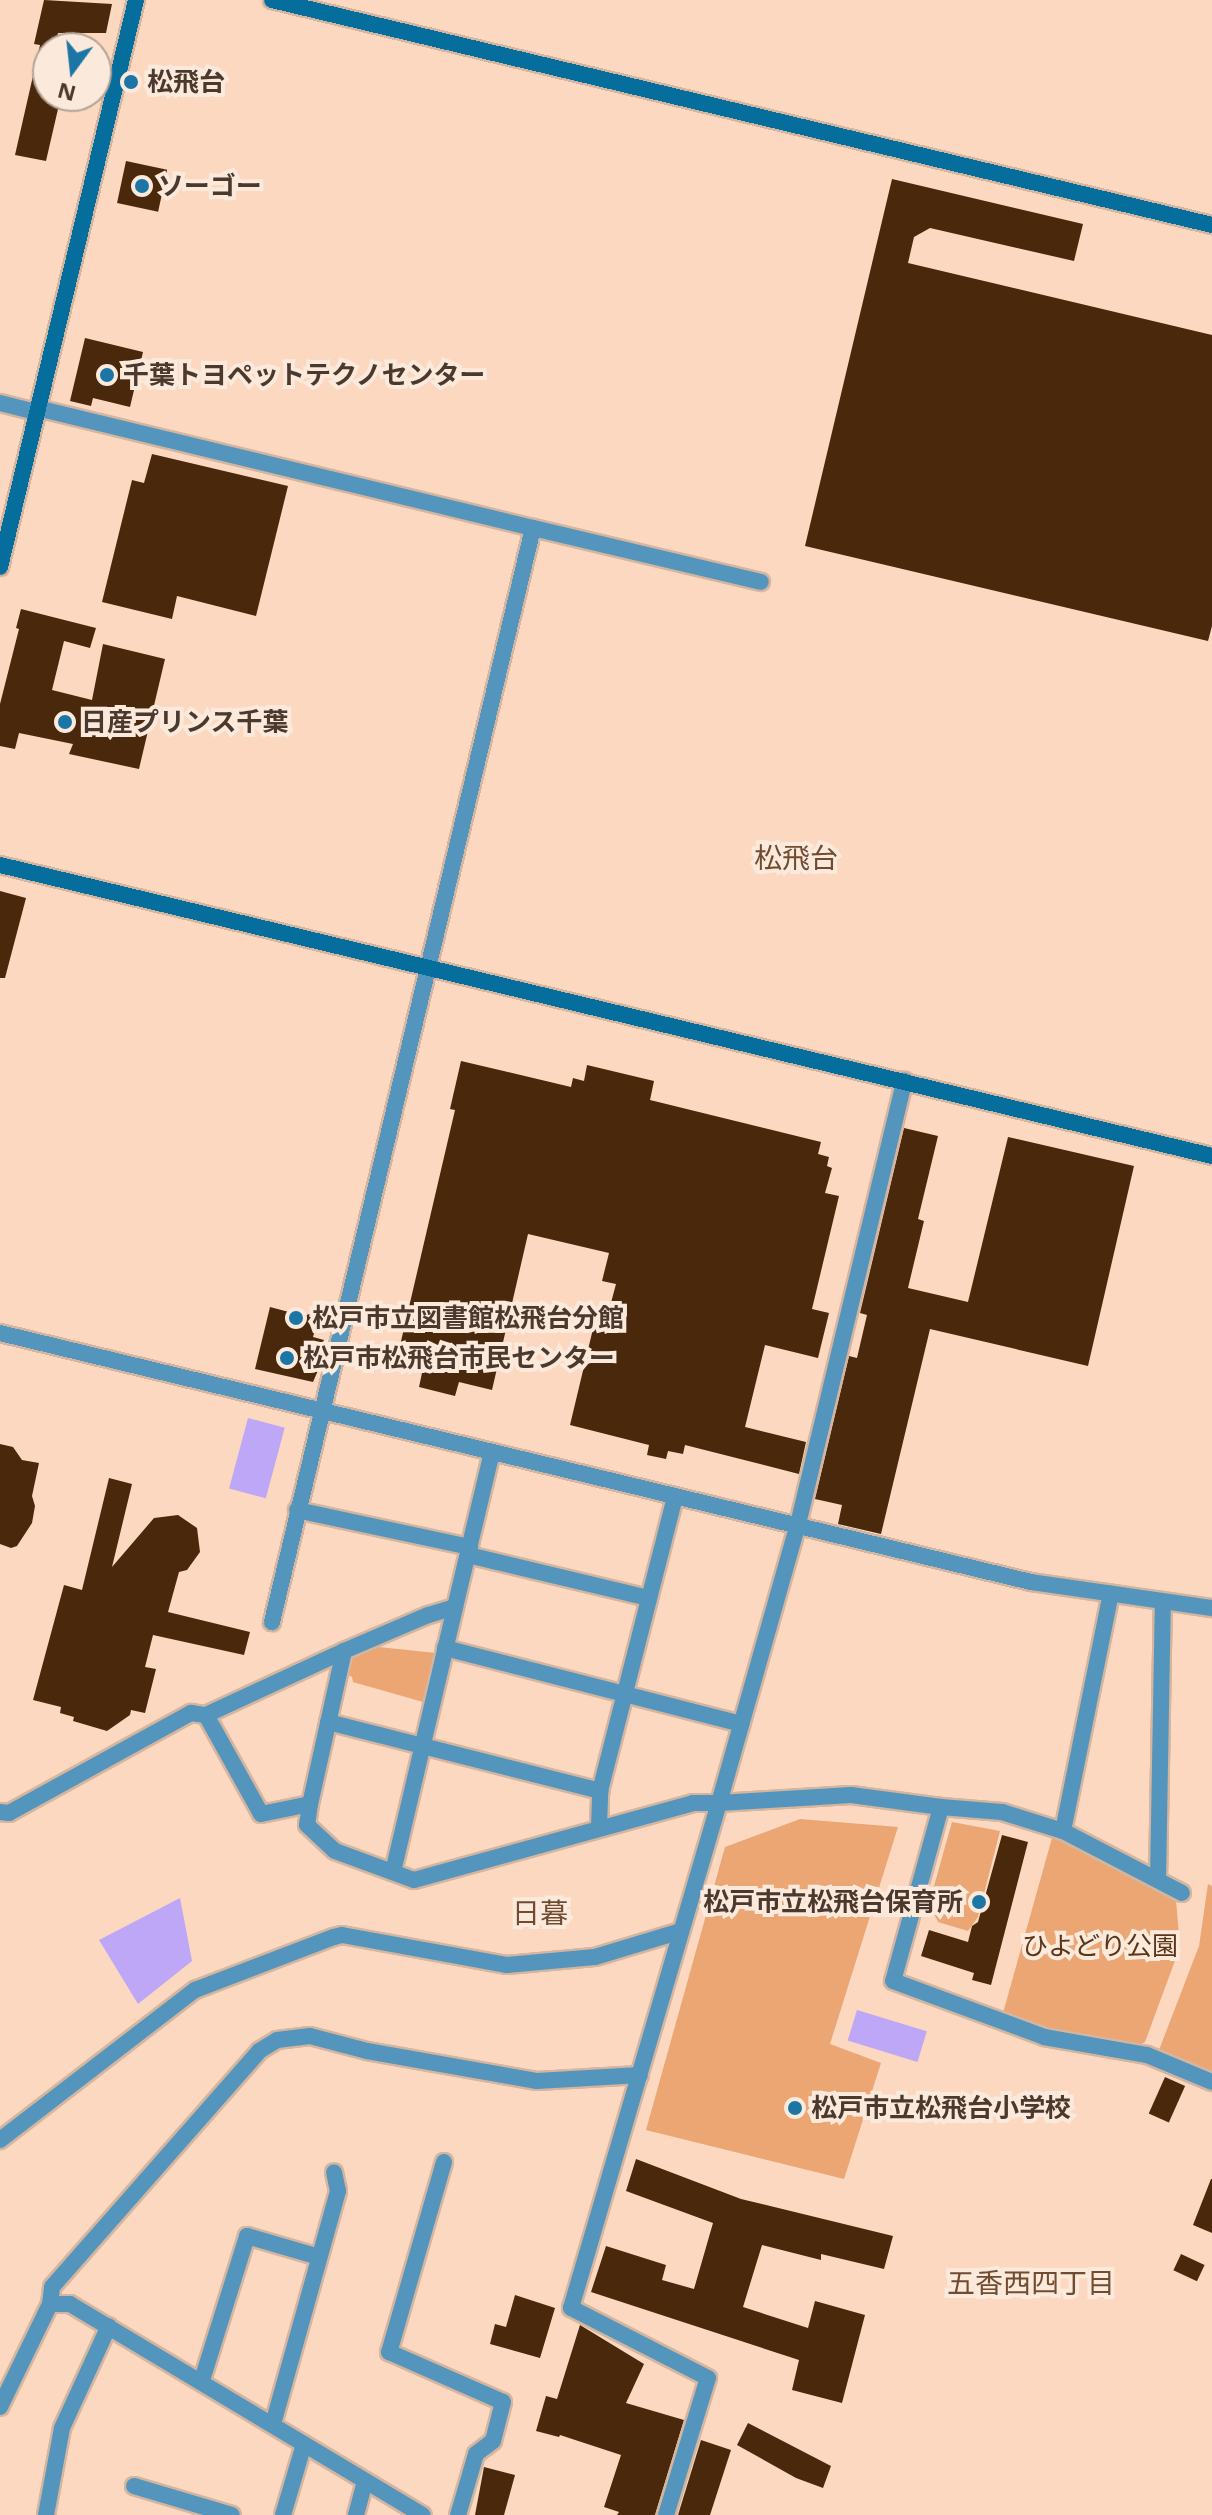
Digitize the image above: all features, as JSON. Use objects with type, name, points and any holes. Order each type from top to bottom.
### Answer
[{"type":"street","points":[[0,567],[136,0]]},
{"type":"street","points":[[272,0],[1212,225]]},
{"type":"street","points":[[0,403],[761,582]]},
{"type":"street","points":[[272,1622],[533,528]]},
{"type":"street","points":[[0,865],[1212,1156]]},
{"type":"street","points":[[666,2515],[708,2378],[571,2308],[798,1524],[904,1081]]},
{"type":"street","points":[[0,1333],[322,1408],[1031,1582],[1212,1608]]},
{"type":"street","points":[[393,1872],[492,1452]]},
{"type":"street","points":[[599,1827],[600,1791],[675,1496]]},
{"type":"street","points":[[297,1510],[649,1598]]},
{"type":"street","points":[[1063,1831],[1111,1594]]},
{"type":"street","points":[[1158,1880],[1163,1602]]},
{"type":"street","points":[[0,1812],[9,1813],[191,1713],[206,1715],[344,1651],[428,1615],[455,1607]]},
{"type":"street","points":[[445,1648],[741,1724]]},
{"type":"street","points":[[344,1651],[307,1825],[335,1851],[414,1880],[693,1803],[851,1795],[1002,1812],[1063,1831],[1182,1893]]},
{"type":"street","points":[[206,1715],[261,1814],[310,1804]]},
{"type":"street","points":[[328,1722],[600,1791]]},
{"type":"street","points":[[941,1807],[893,1981],[1044,2037],[1147,2055],[1212,2082]]},
{"type":"street","points":[[1,2137],[195,1990],[334,1937],[342,1935],[507,1965],[595,1957],[681,1931]]},
{"type":"street","points":[[2,2396],[50,2304],[52,2287],[259,2051],[277,2040],[310,2036],[367,2051],[537,2081],[640,2075]]},
{"type":"street","points":[[444,2162],[389,2352],[503,2402],[493,2441],[476,2454],[458,2515]]},
{"type":"street","points":[[273,2424],[338,2191],[334,2172]]},
{"type":"street","points":[[202,2380],[247,2236],[319,2257]]},
{"type":"street","points":[[50,2304],[70,2304],[109,2326],[423,2515]]},
{"type":"street","points":[[46,2515],[62,2428],[109,2326]]},
{"type":"street","points":[[283,2515],[304,2444]]},
{"type":"street","points":[[356,2515],[365,2482]]},
{"type":"street","points":[[134,2486],[232,2515]]},
{"type":"green space","points":[[369,1646],[436,1653],[423,1702],[353,1682],[352,1677],[346,1674],[349,1660],[352,1654]]},
{"type":"green space","points":[[800,1819],[898,1827],[830,2044],[881,2063],[844,2179],[646,2130],[725,1847]]},
{"type":"green space","points":[[952,1822],[1000,1831],[978,1917],[968,1931],[938,1922],[929,1904]]},
{"type":"green space","name":"ひよどり公園","points":[[1052,1838],[1104,1859],[1176,1900],[1180,1947],[1145,2042],[1140,2045],[1059,2033],[1003,2013]]},
{"type":"green space","points":[[1208,1884],[1212,1886],[1212,2073],[1159,2050],[1199,1946]]},
{"type":"shaded area","points":[[248,1418],[285,1428],[266,1498],[229,1489]]},
{"type":"shaded area","points":[[180,1898],[192,1961],[138,2004],[99,1940]]},
{"type":"shaded area","points":[[857,2010],[927,2031],[917,2062],[848,2041]]},
{"type":"building","points":[[44,0],[112,4],[106,32],[37,32]]},
{"type":"building","points":[[32,80],[32,112],[57,112],[46,161],[15,155]]},
{"type":"building","name":"ソーゴー","points":[[126,161],[167,170],[158,212],[117,203]]},
{"type":"building","points":[[892,179],[1083,224],[1074,261],[930,228],[914,237],[908,263],[1212,335],[1212,626],[1208,641],[805,546]]},
{"type":"building","name":"千葉トヨペットテクノセンター","points":[[85,338],[143,352],[130,407],[93,398],[91,406],[70,401]]},
{"type":"building","points":[[152,454],[288,486],[256,616],[177,596],[172,619],[102,602],[132,480],[144,483]]},
{"type":"building","points":[[21,609],[96,628],[90,648],[64,641],[52,690],[92,700],[103,644],[165,659],[139,769],[69,754],[73,744],[19,733],[15,749],[0,746],[0,704]]},
{"type":"building","points":[[0,891],[26,898],[5,978],[0,978]]},
{"type":"building","points":[[461,1061],[571,1087],[573,1078],[584,1081],[587,1065],[654,1081],[650,1100],[821,1142],[818,1154],[829,1157],[827,1166],[832,1168],[825,1193],[839,1196],[812,1309],[829,1313],[818,1358],[765,1345],[745,1427],[806,1442],[799,1474],[685,1445],[683,1454],[668,1451],[666,1459],[647,1455],[649,1445],[570,1425],[597,1312],[608,1314],[616,1284],[602,1281],[609,1253],[528,1234],[492,1390],[459,1382],[455,1396],[419,1387],[422,1373],[395,1367],[455,1110],[450,1109]]},
{"type":"building","points":[[904,1128],[938,1136],[918,1219],[924,1221],[908,1288],[968,1302],[1008,1137],[1134,1166],[1088,1366],[930,1329],[881,1534],[838,1524],[842,1505],[815,1499],[849,1356],[857,1358],[867,1315],[860,1313]]},
{"type":"building","points":[[270,1307],[304,1316],[320,1310],[313,1337],[324,1340],[318,1360],[322,1361],[313,1382],[255,1369]]},
{"type":"building","points":[[0,1444],[13,1447],[22,1460],[39,1463],[32,1496],[35,1506],[32,1523],[17,1546],[11,1548],[0,1544]]},
{"type":"building","points":[[109,1478],[132,1484],[112,1567],[154,1518],[178,1515],[197,1528],[200,1552],[187,1570],[179,1572],[168,1612],[250,1632],[244,1655],[153,1635],[145,1667],[156,1669],[145,1713],[131,1710],[130,1715],[107,1731],[73,1721],[74,1717],[60,1713],[61,1707],[33,1700],[64,1585],[82,1590]]},
{"type":"building","points":[[1002,1835],[1028,1842],[991,1985],[972,1980],[974,1973],[921,1956],[929,1930],[968,1942],[972,1926],[978,1922]]},
{"type":"building","points":[[1165,2077],[1185,2086],[1169,2122],[1149,2114]]},
{"type":"building","points":[[636,2159],[741,2199],[893,2236],[884,2269],[821,2254],[821,2260],[762,2245],[743,2307],[808,2328],[815,2301],[865,2315],[842,2403],[792,2390],[799,2360],[591,2292],[606,2246],[666,2265],[662,2280],[694,2289],[713,2223],[626,2191]]},
{"type":"building","points":[[1212,2179],[1212,2233],[1193,2225]]},
{"type":"building","points":[[1181,2254],[1205,2265],[1197,2281],[1173,2270]]},
{"type":"building","points":[[515,2295],[555,2308],[540,2358],[490,2344],[495,2324],[506,2327]]},
{"type":"building","points":[[580,2325],[644,2364],[626,2403],[684,2420],[655,2515],[617,2515],[619,2512],[604,2507],[621,2455],[560,2435],[536,2431],[546,2396],[557,2399]]},
{"type":"building","points":[[748,2423],[831,2466],[823,2488],[796,2478],[737,2445]]},
{"type":"building","points":[[701,2440],[731,2450],[710,2515],[678,2515]]},
{"type":"building","points":[[484,2467],[515,2475],[504,2515],[475,2515]]},
{"type":"place","name":"松飛台","points":[[131,82]]},
{"type":"place","name":"ソーゴー","points":[[142,186]]},
{"type":"place","name":"千葉トヨペットテクノセンター","points":[[107,375]]},
{"type":"place","name":"日産プリンス千葉","points":[[65,722]]},
{"type":"place","name":"松戸市立図書館松飛台分館","points":[[296,1318]]},
{"type":"place","name":"松戸市松飛台市民センター","points":[[287,1358]]},
{"type":"place","name":"松戸市立松飛台保育所","points":[[979,1902]]},
{"type":"place","name":"松戸市立松飛台小学校","points":[[795,2108]]},
{"type":"district","name":"松飛台","points":[[796,857]]},
{"type":"district","name":"日暮","points":[[540,1912]]},
{"type":"district","name":"五香西四丁目","points":[[1031,2282]]}]
